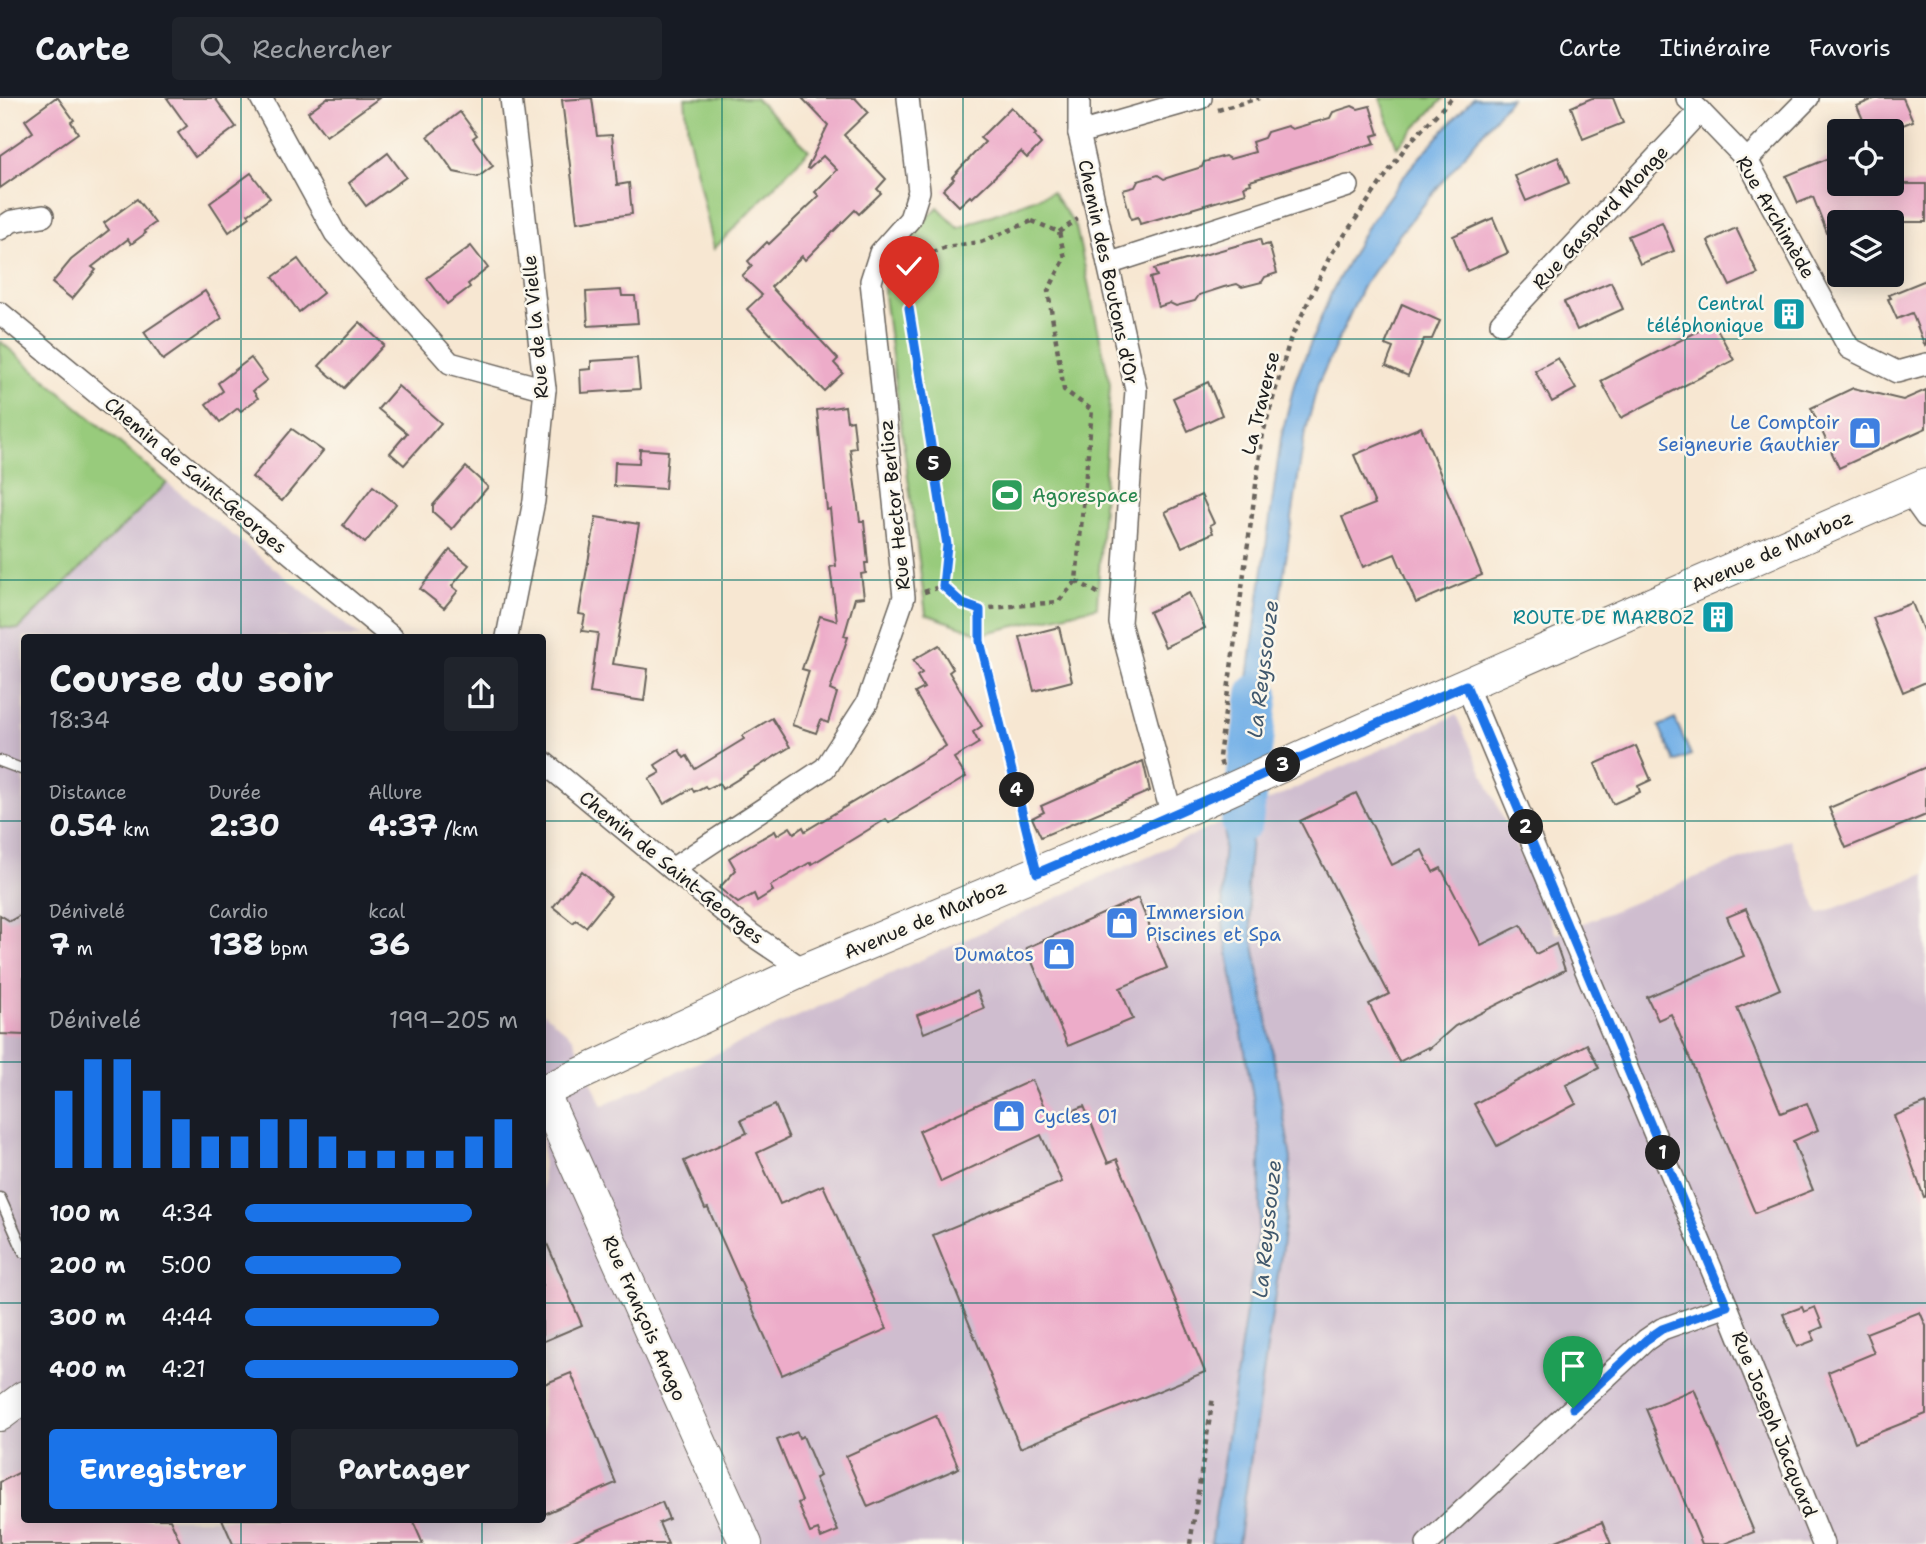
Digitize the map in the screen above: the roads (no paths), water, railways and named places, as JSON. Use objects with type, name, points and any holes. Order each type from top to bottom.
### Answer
[{"type":"main road","name":"Avenue de Marboz","points":[[546,1091],[804,970],[1172,816],[1466,685],[1920,497]]},
{"type":"main road","name":"Rue François Arago","points":[[546,1099],[746,1544]]},
{"type":"main road","points":[[0,1415],[21,1399]]},
{"type":"street","points":[[261,98],[335,233],[450,363],[545,389]]},
{"type":"street","name":"Rue de la Vielle","points":[[508,634],[534,501],[545,389],[511,98]]},
{"type":"street","name":"Rue Hector Berlioz","points":[[672,869],[825,768],[867,703],[904,597],[871,281],[880,253],[910,219],[919,191],[908,98]]},
{"type":"street","name":"Chemin des Boutons d'Or","points":[[1079,98],[1079,133],[1136,390],[1120,623],[1172,816]]},
{"type":"street","points":[[1079,133],[1200,98]]},
{"type":"street","points":[[1748,160],[1808,98]]},
{"type":"street","name":"Rue Archimède","points":[[1693,105],[1748,160],[1849,348],[1897,372],[1926,364]]},
{"type":"street","name":"Rue Gaspard Monge","points":[[1501,323],[1693,105]]},
{"type":"street","points":[[1108,264],[1348,186]]},
{"type":"street","points":[[0,229],[12,220],[43,216]]},
{"type":"street","name":"Chemin de Saint-Georges","points":[[0,313],[388,634]]},
{"type":"street","name":"Rue Joseph Jacquard","points":[[1466,685],[1727,1306],[1823,1544]]},
{"type":"street","name":"Chemin de Saint-Georges","points":[[546,764],[752,935],[804,970]]},
{"type":"street","points":[[1427,1544],[1646,1340],[1662,1329],[1727,1306]]},
{"type":"lane","points":[[0,761],[21,769]]},
{"type":"lane","points":[[0,1198],[21,1245]]},
{"type":"water","points":[[1473,98],[1511,98],[1398,236],[1363,286],[1318,384],[1304,438],[1258,747],[1237,757],[1281,438],[1295,381],[1332,291],[1366,228],[1410,168]]},
{"type":"water","points":[[1675,719],[1691,755],[1675,762],[1659,726]]},
{"type":"water","points":[[1255,786],[1247,887],[1252,933],[1291,1159],[1286,1220],[1238,1544],[1211,1544],[1260,1219],[1260,1138],[1223,924],[1222,870],[1227,802]]},
{"type":"waterway","name":"La Reyssouze","points":[[1242,821],[1258,694]]},
{"type":"place","name":"Central téléphonique","points":[[1789,314]]},
{"type":"place","name":"Le Comptoir Seigneurie Gauthier","points":[[1865,433]]},
{"type":"place","name":"Agorespace","points":[[1007,495]]},
{"type":"place","name":"ROUTE DE MARBOZ","points":[[1718,617]]},
{"type":"place","name":"Immersion Piscines et Spa","points":[[1122,923]]},
{"type":"place","name":"Dumatos","points":[[1059,954]]},
{"type":"place","name":"Cycles 01","points":[[1009,1116]]}]
